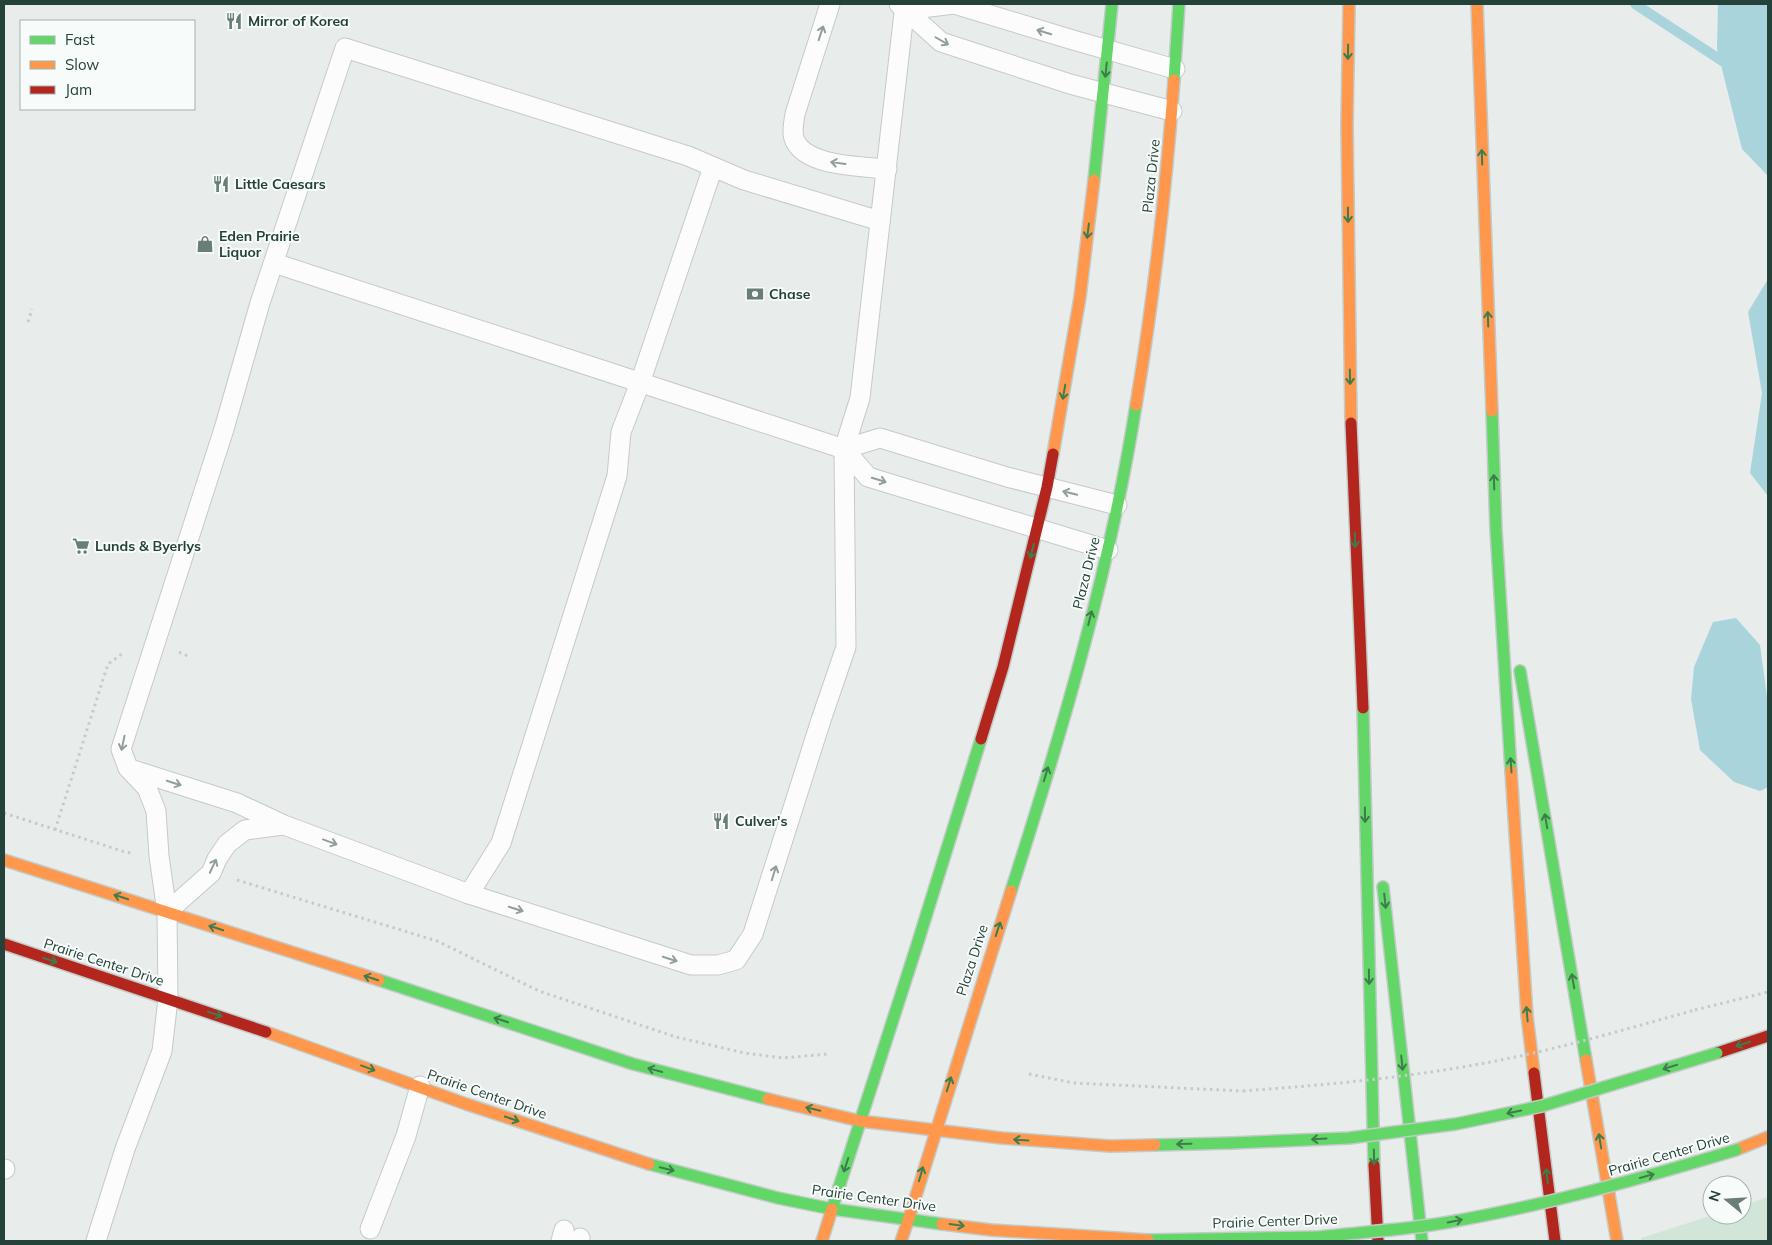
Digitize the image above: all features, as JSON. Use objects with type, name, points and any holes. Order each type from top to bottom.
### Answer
[{"type":"main road","points":[[822,1241],[1003,667],[1047,487],[1080,298],[1104,92],[1112,4]]},
{"type":"main road","name":"Plaza Drive","points":[[901,1241],[1060,729],[1108,550],[1151,313],[1164,204],[1179,4]]},
{"type":"main road","points":[[1349,4],[1347,125],[1350,394],[1362,679],[1374,1172],[1378,1241]]},
{"type":"main road","points":[[1477,4],[1496,530],[1527,1016],[1555,1241]]},
{"type":"main road","points":[[1496,530],[1514,637]]},
{"type":"main road","points":[[1518,656],[1617,1241]]},
{"type":"main road","points":[[1362,679],[1377,827]]},
{"type":"main road","points":[[4,860],[633,1064],[749,1095],[860,1121],[1002,1138],[1110,1146],[1232,1143],[1349,1138],[1456,1124],[1542,1106],[1768,1036]]},
{"type":"main road","points":[[1382,877],[1422,1241]]},
{"type":"main road","name":"Prairie Center Drive","points":[[4,944],[218,1014],[466,1104],[633,1160],[778,1198],[832,1209],[991,1230],[1147,1240],[1319,1237],[1442,1223],[1516,1209],[1624,1183],[1736,1150],[1768,1137]]},
{"type":"lane","points":[[830,4],[795,114],[793,129],[795,140],[809,155],[820,160],[886,168]]},
{"type":"lane","points":[[903,6],[954,4],[1175,69]]},
{"type":"lane","points":[[128,768],[237,803],[284,825],[470,894],[691,965],[718,965],[736,960],[753,934],[846,647],[844,449],[860,398],[903,6]]},
{"type":"lane","points":[[903,6],[941,42],[1070,84],[1172,111]]},
{"type":"lane","points":[[96,1241],[128,1140],[162,1051],[168,999],[167,912],[159,856],[156,812],[147,788],[128,768],[121,749],[224,429],[274,263],[345,48],[688,156],[744,180],[880,221]]},
{"type":"lane","points":[[470,894],[501,843],[617,476],[621,432],[640,382],[713,167]]},
{"type":"lane","points":[[274,263],[844,449],[868,477],[1108,550]]},
{"type":"lane","points":[[844,449],[880,438],[1007,477],[1117,505]]},
{"type":"lane","points":[[167,912],[211,873],[217,859],[227,844],[245,830],[284,825]]},
{"type":"lane","points":[[370,1228],[406,1136],[420,1086]]},
{"type":"path","points":[[28,322],[32,309]]},
{"type":"path","points":[[55,830],[108,664],[128,649]]},
{"type":"path","points":[[4,813],[125,852],[159,856]]},
{"type":"path","points":[[211,873],[437,941],[539,991],[676,1037],[745,1053],[783,1058],[828,1054]]},
{"type":"path","points":[[1028,1074],[1074,1083],[1243,1091],[1350,1083],[1485,1063],[1575,1043],[1768,992]]},
{"type":"green space","points":[[1768,1197],[1768,1241],[1641,1241],[1641,1238],[1702,1219],[1702,1225],[1752,1225],[1752,1203]]},
{"type":"water","points":[[1718,4],[1768,4],[1768,176],[1742,149],[1717,49]]},
{"type":"water","points":[[1768,279],[1768,496],[1750,473],[1762,393],[1748,312]]},
{"type":"water","points":[[1736,618],[1760,645],[1768,704],[1768,787],[1760,791],[1734,782],[1700,750],[1691,699],[1694,667],[1713,622]]},
{"type":"waterway","points":[[1635,4],[1730,66]]},
{"type":"traffic: fast","points":[[1094,180],[1112,4]]},
{"type":"traffic: fast","points":[[1174,80],[1179,4]]},
{"type":"traffic: fast","points":[[1011,891],[1083,650],[1113,528],[1136,405]]},
{"type":"traffic: fast","points":[[1492,411],[1496,530],[1511,771]]},
{"type":"traffic: fast","points":[[1520,671],[1586,1060]]},
{"type":"traffic: fast","points":[[1363,708],[1374,1165]]},
{"type":"traffic: fast","points":[[832,1209],[981,739]]},
{"type":"traffic: fast","points":[[1383,887],[1422,1241]]},
{"type":"traffic: fast","points":[[379,980],[633,1064],[768,1099]]},
{"type":"traffic: fast","points":[[1232,1143],[1349,1138],[1456,1124],[1542,1106],[1717,1053]]},
{"type":"traffic: fast","points":[[1155,1145],[1232,1143]]},
{"type":"traffic: fast","points":[[1319,1237],[1429,1225],[1481,1216],[1555,1200],[1736,1150]]},
{"type":"traffic: fast","points":[[649,1164],[778,1198],[832,1209],[942,1224]]},
{"type":"traffic: fast","points":[[1148,1240],[1319,1237]]},
{"type":"traffic: slow","points":[[1349,4],[1347,125],[1351,423]]},
{"type":"traffic: slow","points":[[1477,4],[1492,411]]},
{"type":"traffic: slow","points":[[1136,405],[1159,243],[1174,80]]},
{"type":"traffic: slow","points":[[1053,454],[1080,297],[1094,180]]},
{"type":"traffic: slow","points":[[1511,771],[1527,1016],[1534,1073]]},
{"type":"traffic: slow","points":[[4,860],[379,980]]},
{"type":"traffic: slow","points":[[909,1218],[1011,891]]},
{"type":"traffic: slow","points":[[266,1032],[466,1104],[649,1164]]},
{"type":"traffic: slow","points":[[1586,1060],[1617,1241]]},
{"type":"traffic: slow","points":[[768,1099],[860,1121],[1002,1138],[1110,1146],[1155,1145]]},
{"type":"traffic: slow","points":[[1736,1150],[1768,1137]]},
{"type":"traffic: slow","points":[[822,1241],[832,1209]]},
{"type":"traffic: slow","points":[[901,1241],[909,1218]]},
{"type":"traffic: slow","points":[[942,1224],[991,1230],[1148,1240]]},
{"type":"traffic: jam","points":[[1351,423],[1363,708]]},
{"type":"traffic: jam","points":[[981,739],[1003,667],[1047,487],[1053,454]]},
{"type":"traffic: jam","points":[[4,944],[266,1032]]},
{"type":"traffic: jam","points":[[1717,1053],[1768,1036]]},
{"type":"traffic: jam","points":[[1534,1073],[1555,1241]]},
{"type":"traffic: jam","points":[[1374,1165],[1378,1241]]},
{"type":"place","name":"Mirror of Korea","points":[[234,21]]},
{"type":"place","name":"Little Caesars","points":[[221,184]]},
{"type":"place","name":"Eden Prairie Liquor","points":[[205,244]]},
{"type":"place","name":"Chase","points":[[755,294]]},
{"type":"place","name":"Lunds & Byerlys","points":[[81,546]]},
{"type":"place","name":"Culver's","points":[[721,821]]}]
